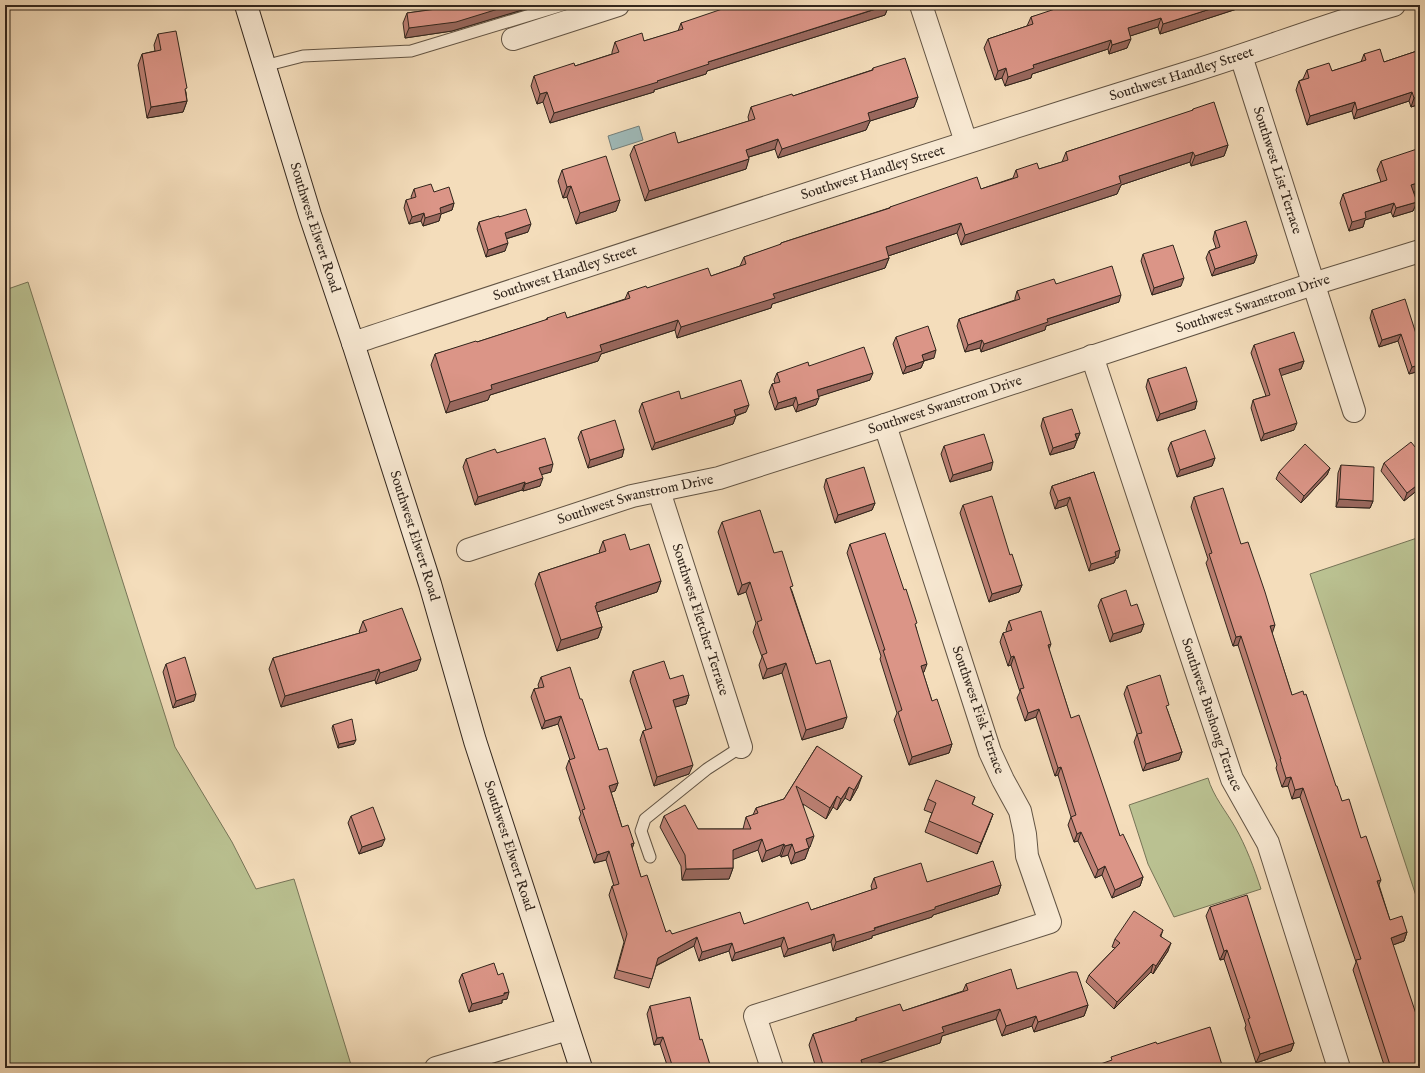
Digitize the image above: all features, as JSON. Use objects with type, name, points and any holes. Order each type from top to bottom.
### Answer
[{"type":"street","name":"Southwest Elwert Road","points":[[246,5],[310,215],[353,342],[430,584],[475,742],[581,1068]]},
{"type":"street","points":[[513,39],[618,5]]},
{"type":"street","points":[[921,5],[966,142]]},
{"type":"street","name":"Southwest Handley Street","points":[[353,342],[966,142],[1240,56],[1370,8],[1394,5]]},
{"type":"street","name":"Southwest List Terrace","points":[[1240,56],[1354,411]]},
{"type":"street","name":"Southwest Swanstrom Drive","points":[[468,550],[632,496],[719,478],[1313,284],[1420,251]]},
{"type":"street","name":"Southwest Bushong Terrace","points":[[1092,356],[1232,779],[1268,843],[1339,1068]]},
{"type":"street","name":"Southwest Fisk Terrace","points":[[772,1068],[755,1016],[1050,922],[1028,856],[1020,811],[990,752],[885,425]]},
{"type":"street","name":"Southwest Fletcher Terrace","points":[[659,491],[741,747]]},
{"type":"street","points":[[436,1068],[568,1029]]},
{"type":"lane","points":[[264,66],[303,56],[411,51],[562,5]]},
{"type":"lane","points":[[650,857],[641,831],[645,819],[707,769],[741,747]]},
{"type":"green space","points":[[28,282],[175,747],[232,842],[256,889],[294,879],[352,1068],[5,1068],[5,290]]},
{"type":"green space","points":[[1420,537],[1420,908],[1310,574]]},
{"type":"green space","points":[[1208,778],[1216,797],[1243,842],[1261,889],[1174,917],[1148,864],[1129,805]]},
{"type":"water","points":[[639,126],[643,140],[612,150],[608,136]]},
{"type":"building","points":[[450,5],[511,5],[456,22],[409,28],[407,13],[451,7]]},
{"type":"building","points":[[734,5],[888,5],[708,62],[709,64],[657,81],[658,82],[554,113],[547,92],[540,94],[534,76],[574,63],[575,66],[619,52],[615,42],[642,33],[644,41],[683,29],[681,23]]},
{"type":"building","points":[[1071,5],[1072,7],[1076,5],[1223,5],[1163,24],[1161,18],[1128,28],[1131,39],[1112,45],[1111,40],[1033,65],[1034,68],[1008,77],[1006,68],[998,71],[988,39],[1033,24],[1031,17]]},
{"type":"building","points":[[176,31],[187,88],[185,89],[187,101],[151,107],[142,54],[161,50],[158,34]]},
{"type":"building","points":[[1380,49],[1384,62],[1420,50],[1420,96],[1414,98],[1412,92],[1357,110],[1355,102],[1310,116],[1299,81],[1309,78],[1307,70],[1329,63],[1332,71],[1366,60],[1364,54]]},
{"type":"building","points":[[905,58],[918,97],[868,113],[870,120],[782,149],[778,139],[746,150],[749,159],[649,191],[634,146],[675,132],[678,143],[755,119],[751,107],[792,94],[793,96]]},
{"type":"building","points":[[1214,102],[1228,145],[1195,156],[1193,152],[1119,176],[1121,183],[965,235],[961,223],[886,247],[889,258],[773,294],[775,298],[681,327],[678,320],[600,345],[602,351],[491,385],[492,389],[450,402],[435,354],[476,341],[477,342],[565,312],[567,318],[630,298],[628,292],[646,286],[647,288],[708,268],[711,276],[746,264],[744,257],[781,243],[890,208],[977,177],[981,189],[1018,177],[1016,170],[1037,163],[1039,169],[1068,160],[1066,152]]},
{"type":"building","points":[[1420,148],[1420,182],[1411,185],[1417,202],[1396,208],[1394,203],[1365,212],[1366,218],[1352,222],[1343,194],[1387,180],[1381,161]]},
{"type":"building","points":[[606,156],[620,200],[580,213],[571,186],[567,187],[562,170]]},
{"type":"building","points":[[431,184],[434,192],[449,187],[454,203],[440,208],[441,213],[425,218],[424,213],[412,217],[406,200],[416,197],[414,189]]},
{"type":"building","points":[[526,209],[531,224],[505,233],[508,243],[488,250],[479,222]]},
{"type":"building","points":[[1246,221],[1257,255],[1215,269],[1209,251],[1220,247],[1215,231]]},
{"type":"building","points":[[1173,245],[1184,278],[1154,288],[1143,254]]},
{"type":"building","points":[[1112,266],[1121,295],[1047,319],[1048,322],[984,344],[982,340],[968,345],[959,319],[1020,299],[1017,291],[1054,279],[1056,284]]},
{"type":"building","points":[[1405,299],[1418,340],[1420,339],[1420,369],[1419,365],[1412,367],[1401,334],[1382,340],[1372,310]]},
{"type":"building","points":[[928,326],[936,350],[922,355],[924,361],[906,367],[896,337]]},
{"type":"building","points":[[1294,332],[1304,361],[1279,369],[1297,423],[1264,434],[1253,400],[1270,395],[1254,345]]},
{"type":"building","points":[[864,347],[873,373],[817,390],[819,398],[798,405],[796,397],[778,403],[772,384],[780,382],[777,373],[808,362],[809,366]]},
{"type":"building","points":[[1186,367],[1197,401],[1160,414],[1148,379]]},
{"type":"building","points":[[741,380],[749,405],[734,410],[736,416],[655,443],[642,403],[679,391],[681,399]]},
{"type":"building","points":[[1072,409],[1080,433],[1075,434],[1077,440],[1053,448],[1043,418]]},
{"type":"building","points":[[615,420],[624,449],[590,460],[581,431]]},
{"type":"building","points":[[1205,430],[1215,458],[1180,470],[1171,442]]},
{"type":"building","points":[[984,434],[993,462],[953,475],[944,446]]},
{"type":"building","points":[[545,438],[553,464],[539,468],[543,478],[525,484],[525,482],[478,497],[466,459],[495,449],[497,453]]},
{"type":"building","points":[[1411,442],[1420,453],[1420,483],[1407,493],[1384,463]]},
{"type":"building","points":[[1305,444],[1330,468],[1304,496],[1279,472]]},
{"type":"building","points":[[1341,465],[1374,467],[1373,501],[1339,499]]},
{"type":"building","points":[[864,467],[875,503],[838,515],[826,479]]},
{"type":"building","points":[[1094,472],[1120,550],[1115,552],[1116,556],[1091,564],[1070,497],[1058,501],[1052,486]]},
{"type":"building","points":[[1223,488],[1241,544],[1248,542],[1265,592],[1275,625],[1270,626],[1292,695],[1303,691],[1304,695],[1306,694],[1342,801],[1349,799],[1361,838],[1366,836],[1381,880],[1377,881],[1390,920],[1402,916],[1407,932],[1391,938],[1417,1017],[1420,1016],[1420,1068],[1391,1068],[1356,960],[1361,959],[1303,788],[1295,790],[1291,777],[1286,778],[1241,636],[1236,637],[1209,554],[1212,553],[1194,497]]},
{"type":"building","points":[[992,496],[1010,555],[1012,554],[1022,585],[992,594],[963,505]]},
{"type":"building","points":[[760,510],[774,553],[782,551],[793,586],[790,587],[816,664],[830,660],[847,717],[806,730],[786,663],[767,669],[762,655],[767,653],[757,622],[762,620],[750,582],[742,585],[722,522]]},
{"type":"building","points":[[885,533],[917,623],[915,624],[927,664],[921,666],[932,701],[937,699],[952,744],[912,757],[898,712],[902,710],[883,650],[885,650],[850,544]]},
{"type":"building","points":[[625,534],[630,550],[649,544],[661,581],[596,603],[597,605],[595,606],[602,627],[561,640],[539,573],[606,551],[603,541]]},
{"type":"building","points":[[1126,590],[1131,606],[1137,604],[1144,624],[1113,634],[1101,599]]},
{"type":"building","points":[[402,608],[421,659],[380,673],[379,669],[285,696],[273,658],[367,631],[363,621]]},
{"type":"building","points":[[1041,611],[1051,644],[1048,645],[1071,718],[1079,715],[1120,836],[1123,834],[1143,877],[1115,890],[1105,866],[1098,870],[1081,832],[1077,834],[1071,817],[1076,815],[1061,767],[1058,768],[1039,709],[1028,713],[1020,689],[1024,688],[1014,656],[1011,657],[1003,633],[1012,630],[1009,621]]},
{"type":"building","points":[[185,657],[196,694],[176,701],[166,664]]},
{"type":"building","points":[[664,661],[670,679],[683,675],[689,695],[673,700],[693,765],[657,777],[643,731],[652,728],[633,671]]},
{"type":"building","points":[[570,667],[599,750],[607,748],[618,783],[609,786],[622,827],[628,825],[634,843],[631,844],[641,877],[647,875],[666,932],[670,930],[672,934],[740,912],[744,924],[808,902],[811,910],[877,888],[874,878],[921,863],[927,882],[993,861],[1001,885],[935,907],[935,909],[874,928],[875,930],[836,942],[834,934],[788,949],[784,937],[735,953],[732,943],[702,952],[697,937],[658,958],[652,979],[617,970],[627,934],[612,886],[619,884],[609,851],[597,855],[582,810],[585,809],[569,760],[575,758],[561,716],[545,721],[534,689],[544,687],[541,677]]},
{"type":"building","points":[[1160,675],[1169,705],[1166,706],[1182,752],[1146,764],[1137,734],[1142,733],[1127,686]]},
{"type":"building","points":[[352,719],[356,740],[339,744],[333,725]]},
{"type":"building","points":[[817,746],[862,776],[854,790],[849,787],[841,799],[837,796],[830,808],[796,786],[814,836],[806,839],[809,848],[795,853],[792,844],[785,846],[784,844],[766,851],[762,839],[733,850],[733,868],[686,869],[685,855],[664,816],[685,805],[698,829],[751,829],[746,817],[758,813],[756,808],[784,799]]},
{"type":"building","points":[[936,780],[975,797],[972,804],[993,814],[981,843],[929,821],[936,803],[928,799]]},
{"type":"building","points":[[373,807],[385,839],[362,847],[351,816]]},
{"type":"building","points":[[1247,895],[1294,1043],[1260,1054],[1248,1019],[1250,1018],[1227,950],[1224,951],[1210,907]]},
{"type":"building","points":[[1134,911],[1163,930],[1160,936],[1171,943],[1156,966],[1153,964],[1117,1002],[1089,975],[1120,943],[1115,939]]},
{"type":"building","points":[[494,963],[498,975],[503,973],[509,992],[504,993],[504,995],[472,1004],[462,974]]},
{"type":"building","points":[[1011,969],[1017,989],[1071,972],[1077,972],[1088,1005],[1038,1022],[1036,1016],[1006,1026],[1000,1009],[942,1027],[944,1032],[861,1060],[863,1068],[824,1068],[813,1034],[900,1004],[903,1011],[968,990],[966,984]]},
{"type":"building","points":[[690,997],[700,1040],[702,1039],[711,1068],[673,1068],[663,1037],[657,1038],[650,1006]]},
{"type":"building","points":[[1210,1027],[1222,1065],[1211,1068],[1089,1068],[1112,1060],[1111,1057],[1156,1042],[1157,1044]]}]
